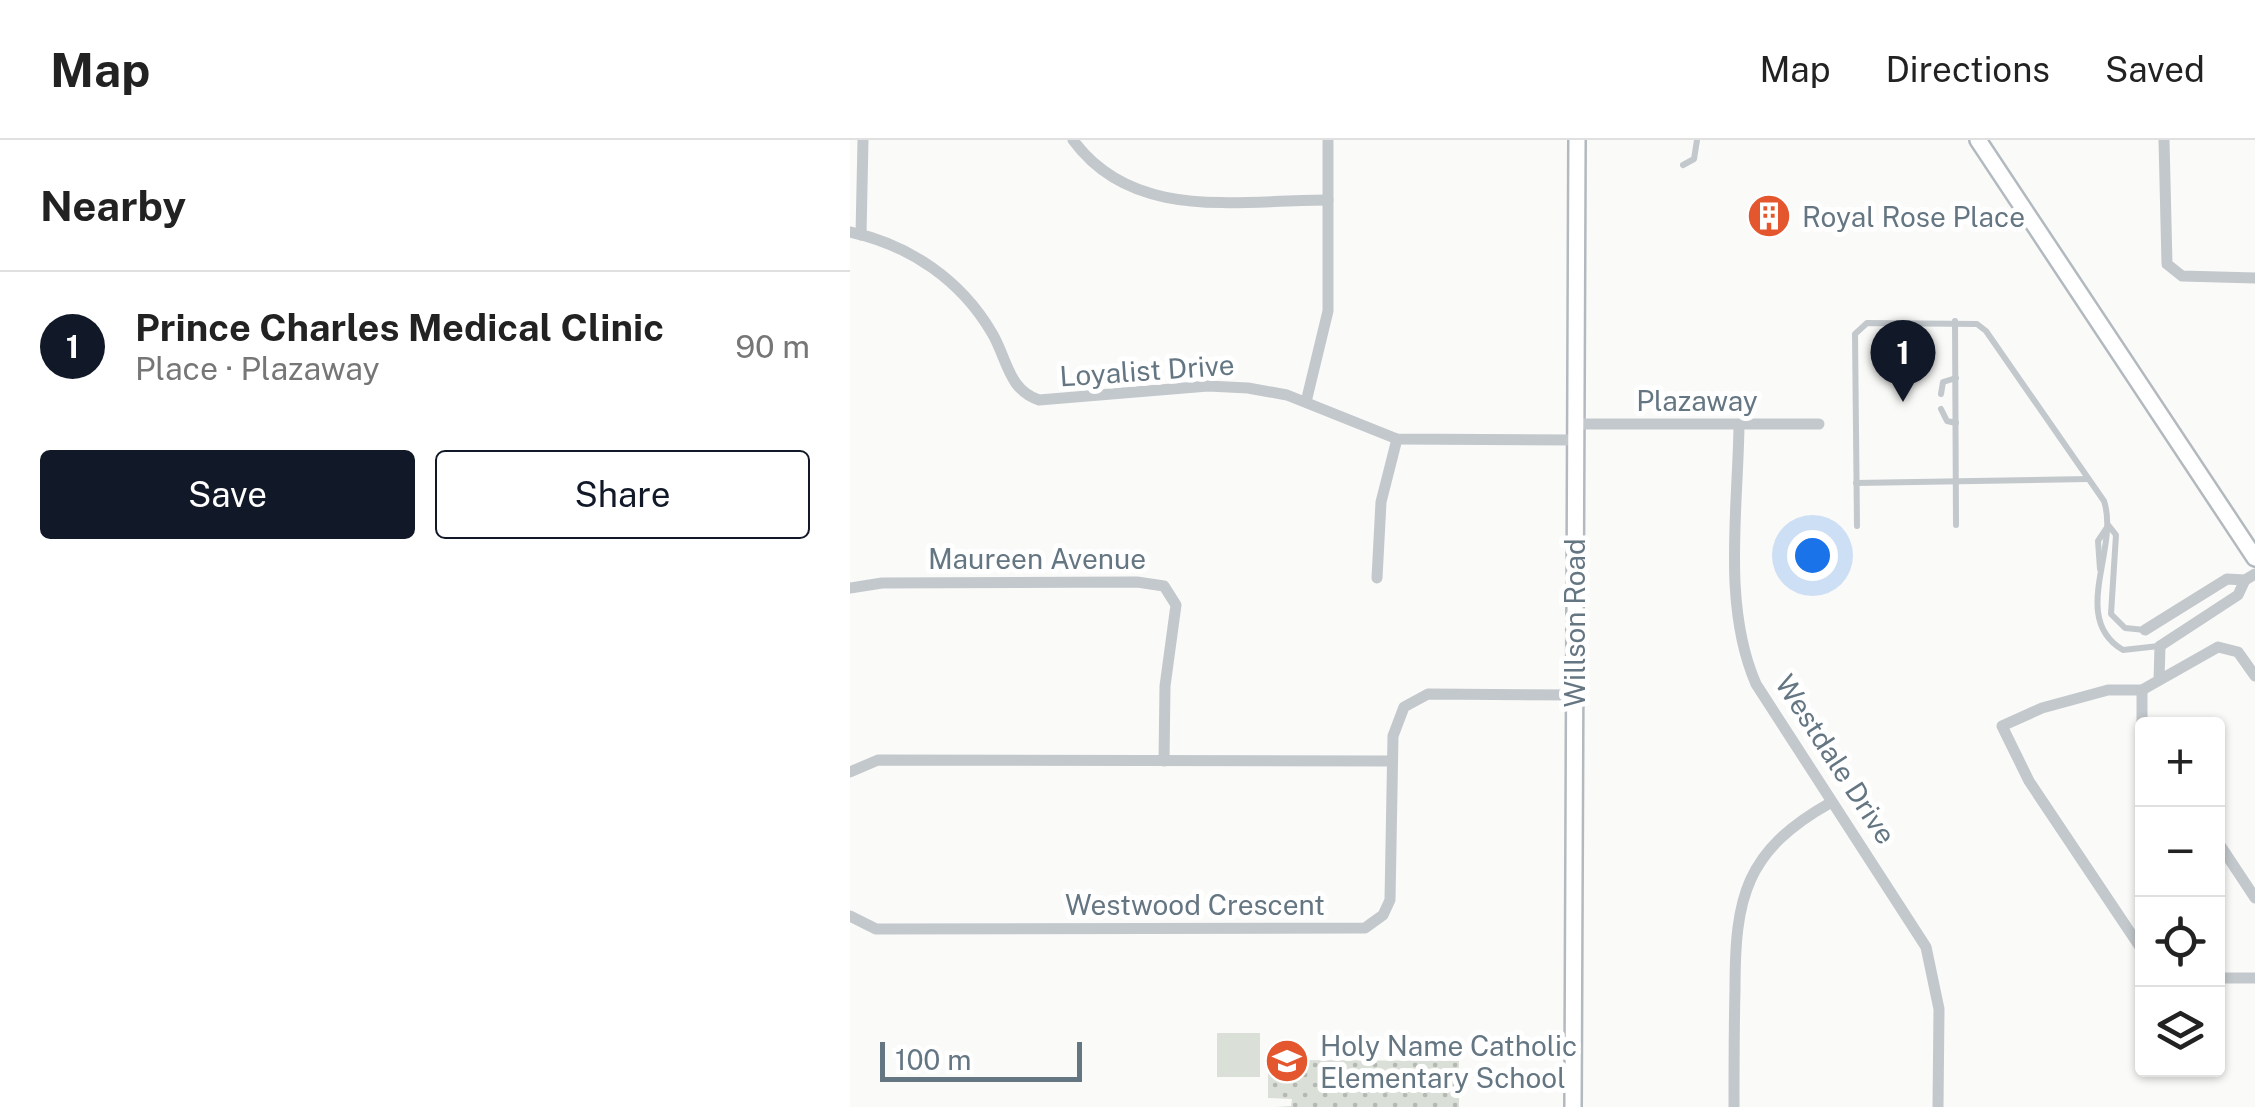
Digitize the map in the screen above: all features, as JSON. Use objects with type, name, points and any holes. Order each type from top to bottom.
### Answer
[{"type":"street","points":[[856,234],[863,140]]},
{"type":"street","points":[[1073,140],[1102,173],[1155,198],[1328,200]]},
{"type":"street","points":[[1306,402],[1326,328],[1328,140]]},
{"type":"street","name":"Willson Road","points":[[1573,1107],[1577,140]]},
{"type":"street","points":[[1978,140],[2255,558]]},
{"type":"street","points":[[2164,140],[2167,264],[2182,276],[2255,278]]},
{"type":"street","name":"Loyalist Drive","points":[[856,234],[908,253],[951,282],[993,334],[1014,382],[1033,398],[1057,401],[1208,386],[1266,390],[1397,439],[1575,432]]},
{"type":"street","name":"Plazaway","points":[[1575,432],[1819,424]]},
{"type":"street","name":"Westdale Drive","points":[[1739,425],[1736,597],[1740,646],[1756,684],[1830,803],[1912,919],[1931,962],[1939,1009],[1938,1107]]},
{"type":"street","points":[[1377,578],[1382,490],[1397,439]]},
{"type":"street","points":[[2159,680],[2160,646],[2148,630],[2226,580],[2250,577]]},
{"type":"street","points":[[2160,646],[2238,595],[2250,577]]},
{"type":"street","name":"Maureen Avenue","points":[[850,588],[882,582],[1151,582],[1164,586],[1174,596],[1177,609],[1164,686],[1164,761]]},
{"type":"street","points":[[2135,939],[2030,781],[2002,726],[2042,708],[2108,690],[2142,690],[2218,648],[2229,646],[2238,652],[2255,676]]},
{"type":"street","points":[[2142,690],[2142,717]]},
{"type":"street","name":"Westwood Crescent","points":[[850,916],[876,929],[1365,928],[1380,920],[1390,900],[1392,761],[1397,718],[1421,696],[1574,694]]},
{"type":"street","points":[[850,772],[861,764],[878,760],[1392,761]]},
{"type":"street","points":[[1734,1107],[1734,940],[1743,892],[1776,840],[1830,803]]},
{"type":"street","points":[[2225,853],[2255,898]]},
{"type":"street","points":[[2225,978],[2255,978]]},
{"type":"lane","points":[[1683,164],[1694,160],[1697,140]]},
{"type":"lane","points":[[1955,321],[1956,524]]},
{"type":"lane","points":[[1857,526],[1855,334],[1867,323],[1977,324],[1986,331],[2104,501],[2116,536],[2111,614],[2125,628],[2148,630]]},
{"type":"lane","points":[[1941,394],[1944,382],[1956,378]]},
{"type":"lane","points":[[1941,409],[1947,421],[1956,423]]},
{"type":"lane","points":[[1856,483],[2090,479]]},
{"type":"lane","points":[[2109,524],[2098,541],[2101,576],[2096,608],[2107,637],[2128,651],[2160,646]]},
{"type":"shaded area","points":[[1217,1033],[1260,1033],[1260,1077],[1217,1077]]},
{"type":"shaded area","points":[[1293,1060],[1459,1061],[1459,1107],[1276,1107],[1291,1106],[1292,1099],[1268,1098],[1268,1069],[1292,1069]]},
{"type":"place","name":"Royal Rose Place","points":[[1769,216]]},
{"type":"place","name":"Prince Charles Medical Clinic","points":[[1903,402]]},
{"type":"place","name":"Holy Name Catholic Elementary School","points":[[1287,1061]]}]
